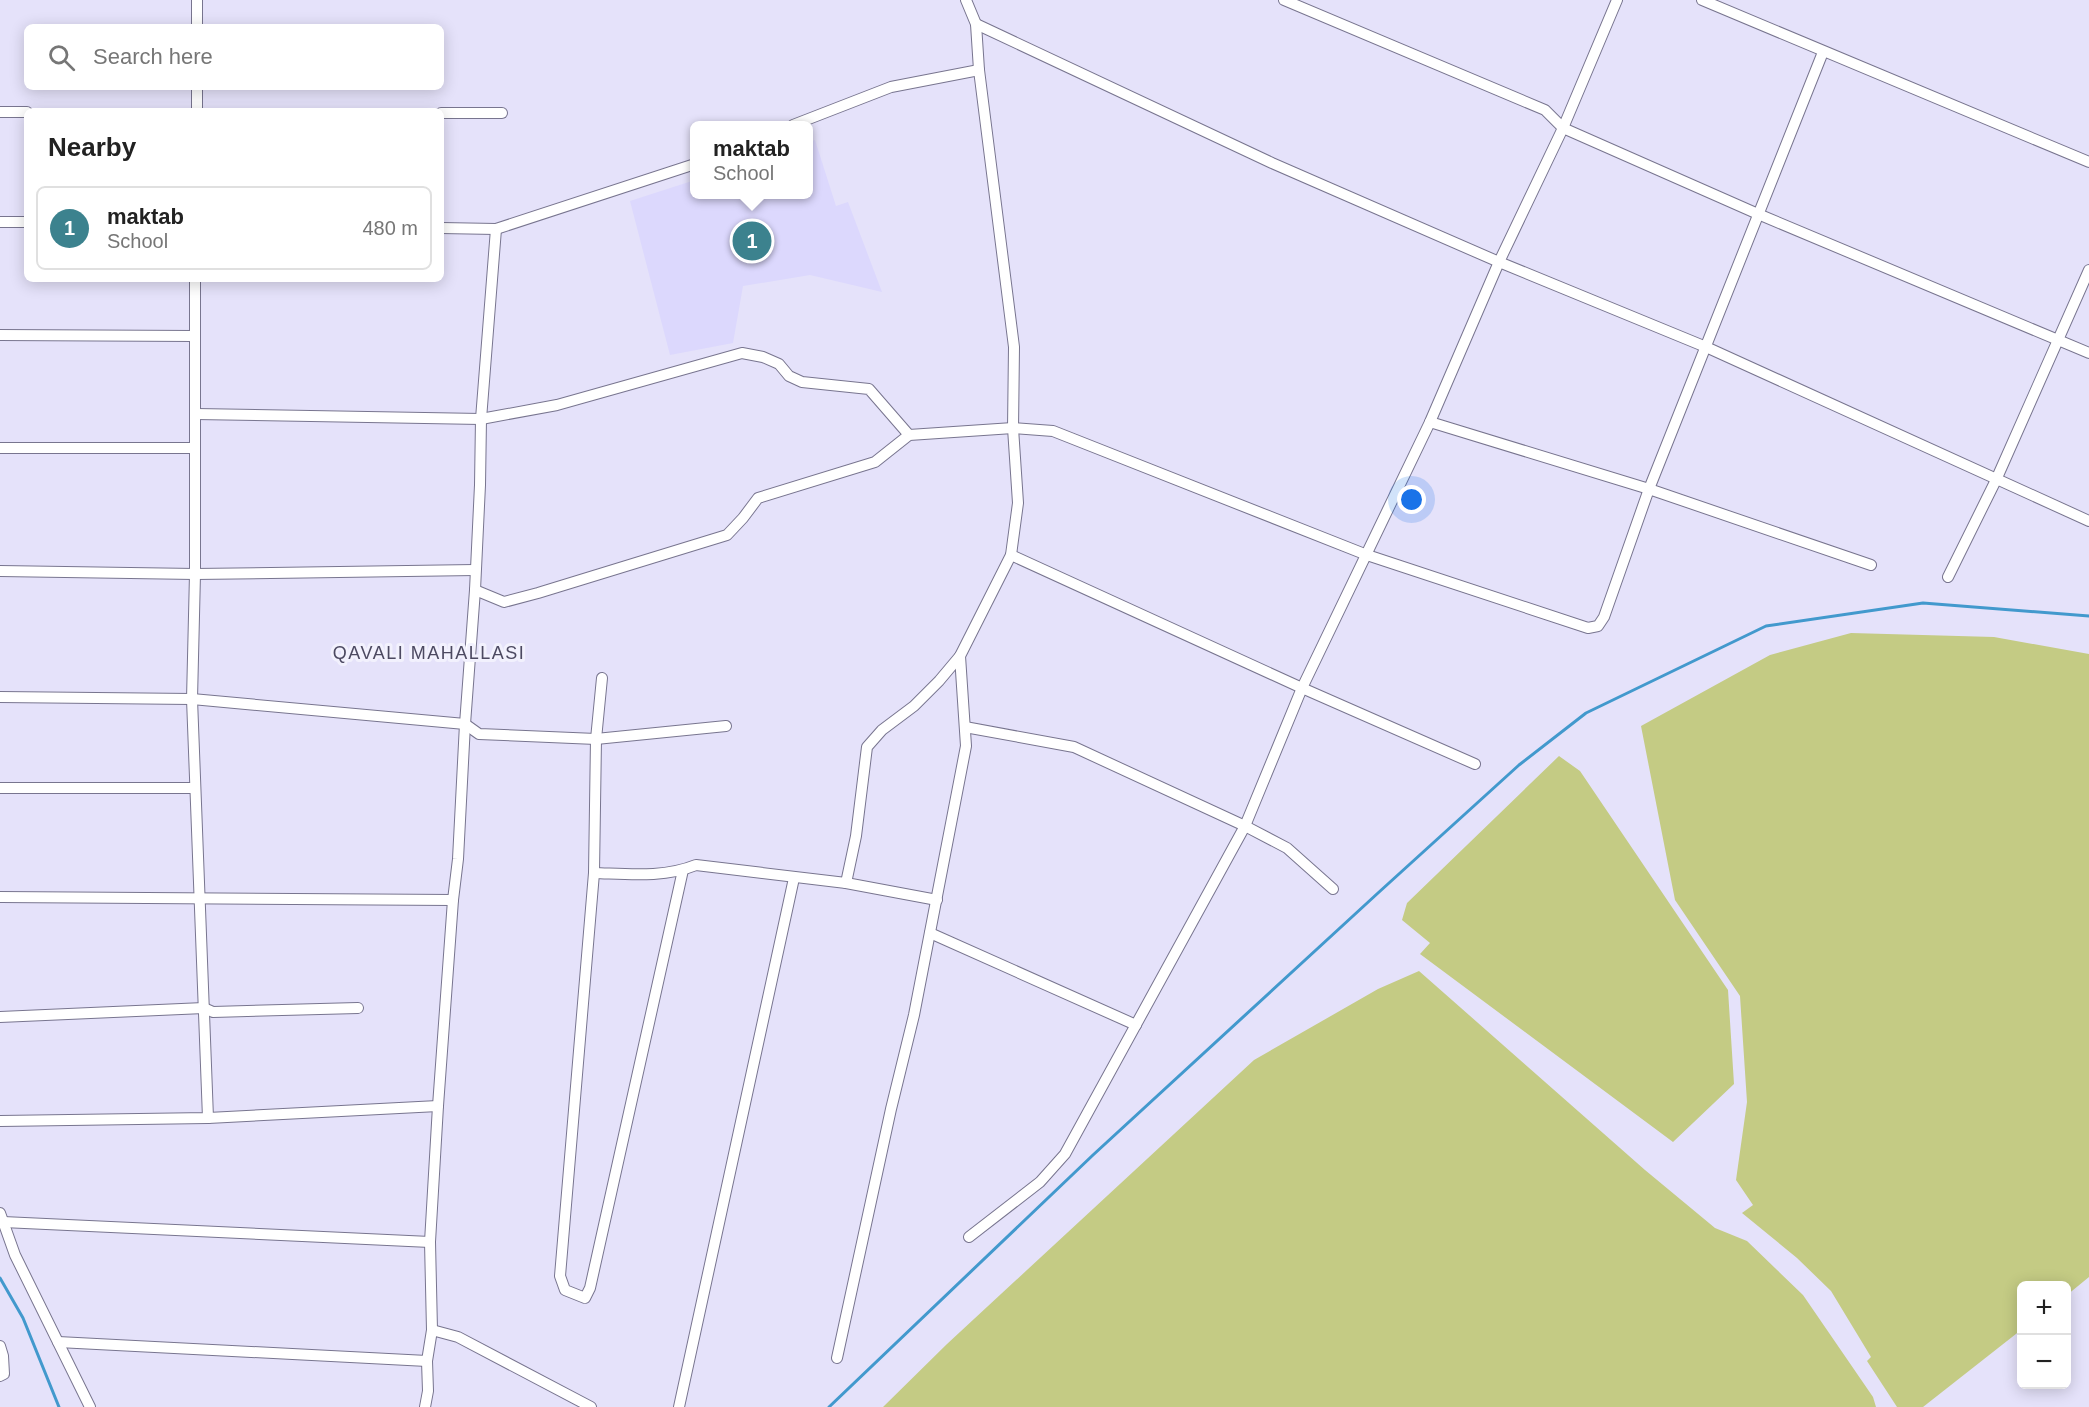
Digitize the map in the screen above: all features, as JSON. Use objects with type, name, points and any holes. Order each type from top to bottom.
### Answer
[{"type":"street","points":[[197,0],[197,24]]},
{"type":"street","points":[[846,883],[856,836],[867,747],[882,730],[914,706],[960,656],[1011,555],[1018,503],[1013,428],[1014,346],[979,70],[976,24],[966,0]]},
{"type":"street","points":[[1284,0],[1545,110],[1563,128],[1758,214],[2089,353]]},
{"type":"street","points":[[969,1237],[1040,1182],[1065,1154],[1245,826],[1302,688],[1430,422],[1498,262],[1563,128],[1617,0]]},
{"type":"street","points":[[1702,0],[2089,162]]},
{"type":"street","points":[[976,24],[1272,163],[1498,262],[1706,347],[2089,521]]},
{"type":"street","points":[[475,590],[504,602],[727,535],[758,498],[875,462],[909,435],[1013,428],[1053,431],[1367,555],[1588,628],[1598,626],[1604,617],[1649,489],[1823,52]]},
{"type":"street","points":[[806,121],[891,87],[979,70]]},
{"type":"street","points":[[197,90],[197,108]]},
{"type":"street","points":[[0,112],[24,112]]},
{"type":"street","points":[[444,113],[502,113]]},
{"type":"street","points":[[444,228],[496,229],[690,166]]},
{"type":"street","points":[[0,222],[24,222]]},
{"type":"street","points":[[425,1407],[428,1391],[427,1361],[432,1330],[430,1242],[438,1106],[458,859],[475,590],[481,419],[496,229]]},
{"type":"street","points":[[1948,577],[1996,480],[2089,270]]},
{"type":"street","points":[[195,282],[195,574],[192,699],[208,1118]]},
{"type":"street","points":[[0,335],[194,336]]},
{"type":"street","points":[[196,414],[481,419],[557,405],[742,353],[763,357],[779,364],[789,376],[802,382],[869,389],[909,435]]},
{"type":"street","points":[[1430,422],[1649,489],[1870,565]]},
{"type":"street","points":[[0,448],[194,448]]},
{"type":"street","points":[[1011,555],[1475,764]]},
{"type":"street","points":[[0,571],[195,574],[475,570]]},
{"type":"street","points":[[837,1358],[891,1109],[914,1015],[966,746],[960,656]]},
{"type":"street","points":[[602,678],[596,739],[594,873],[560,1276],[565,1290],[585,1298],[590,1288],[683,870]]},
{"type":"street","points":[[0,697],[192,699],[465,724],[479,734],[596,739],[726,726]]},
{"type":"street","points":[[965,727],[1074,747],[1245,826],[1287,848],[1333,889]]},
{"type":"street","points":[[0,788],[195,788]]},
{"type":"street","points":[[594,873],[647,875],[683,870],[696,865],[846,883],[937,900]]},
{"type":"street","points":[[679,1407],[794,878]]},
{"type":"street","points":[[0,897],[453,900]]},
{"type":"street","points":[[930,933],[1136,1025]]},
{"type":"street","points":[[0,1017],[204,1008],[213,1012],[358,1008]]},
{"type":"street","points":[[0,1121],[208,1118],[438,1106]]},
{"type":"street","points":[[90,1407],[15,1255],[2,1217],[430,1242]]},
{"type":"street","points":[[432,1330],[458,1337],[591,1407]]},
{"type":"street","points":[[58,1342],[427,1361]]},
{"type":"street","points":[[0,1346],[4,1374],[0,1376]]},
{"type":"shaded area","points":[[815,140],[836,206],[848,202],[882,292],[810,275],[743,286],[733,343],[670,355],[630,201],[690,182],[690,199],[813,199],[813,141]]},
{"type":"green space","points":[[1851,633],[1994,637],[2089,654],[2089,1277],[2071,1292],[2071,1281],[2017,1281],[2017,1333],[1923,1407],[1897,1407],[1867,1361],[1871,1357],[1831,1291],[1797,1258],[1742,1213],[1753,1205],[1736,1180],[1747,1102],[1740,996],[1675,900],[1641,726],[1770,655]]},
{"type":"green space","points":[[1559,756],[1580,771],[1728,990],[1734,1084],[1673,1142],[1420,954],[1430,943],[1402,920],[1407,903]]},
{"type":"green space","points":[[1419,971],[1645,1170],[1715,1228],[1747,1241],[1803,1295],[1873,1397],[1876,1407],[883,1407],[947,1344],[1254,1060],[1378,989]]},
{"type":"waterway","points":[[829,1407],[1093,1155],[1378,893],[1519,765],[1586,713],[1766,626],[1923,603],[2089,616]]},
{"type":"waterway","points":[[0,1278],[23,1318],[59,1407]]},
{"type":"place","name":"maktab","points":[[752,241]]},
{"type":"district","name":"QAVALI MAHALLASI","points":[[429,653]]}]
